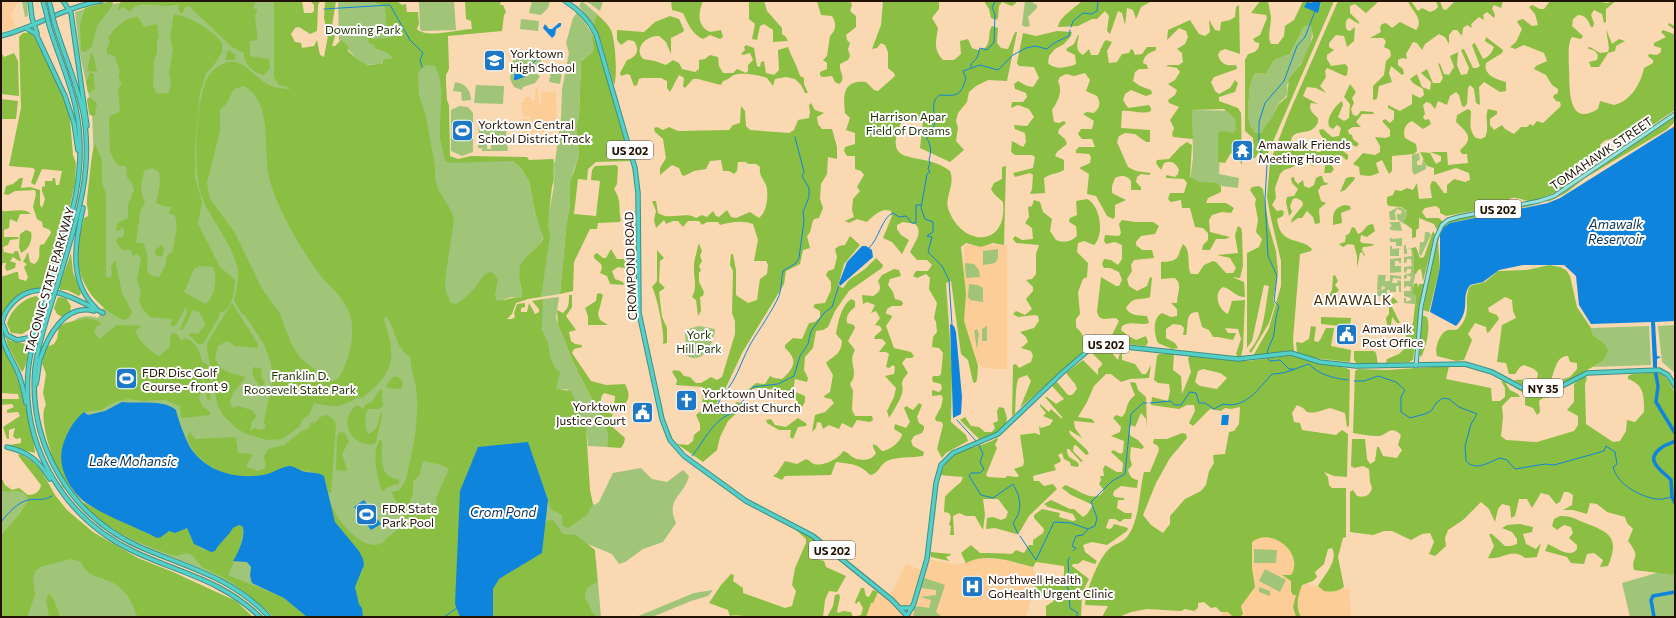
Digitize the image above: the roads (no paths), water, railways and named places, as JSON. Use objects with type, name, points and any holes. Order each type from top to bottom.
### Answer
[{"type":"highway","points":[[30,1],[33,25],[73,116],[77,139],[79,177]]},
{"type":"highway","name":"TACONIC STATE PARKWAY","points":[[43,1],[49,25],[76,108],[80,143],[79,177],[73,211],[31,351],[28,372],[28,394],[31,417],[35,436],[44,462],[66,498],[90,523],[112,540],[137,553],[215,584],[239,599],[260,617]]},
{"type":"highway","name":"TACONIC STATE PARKWAY","points":[[49,1],[54,22],[79,98],[84,118],[87,149],[84,190],[79,215],[38,352],[34,387],[38,421],[48,454],[64,485],[87,511],[108,529],[132,543],[224,581],[247,597],[269,617]]},
{"type":"highway","points":[[63,1],[69,8],[85,110],[88,139],[87,149]]},
{"type":"highway","points":[[1,36],[26,28],[69,8],[100,1]]},
{"type":"highway","name":"CROMPOND ROAD","points":[[565,1],[575,7],[586,19],[596,34],[633,160],[638,193],[639,316],[662,419],[670,440],[684,456],[746,501],[813,536],[909,617]]},
{"type":"highway","points":[[26,28],[35,32],[40,42]]},
{"type":"highway","points":[[84,190],[85,199],[76,245],[76,268],[86,296],[94,306],[103,313]]},
{"type":"highway","points":[[31,417],[27,411],[21,381],[3,341],[2,329],[4,318],[8,309],[17,299],[27,293],[39,291],[65,294],[103,313]]},
{"type":"highway","points":[[34,387],[43,351],[50,336],[57,326],[70,315],[80,310],[90,310],[103,313]]},
{"type":"highway","points":[[4,318],[5,332],[15,340],[28,338],[38,326]]},
{"type":"highway","name":"US 202","points":[[911,609],[928,559],[936,483],[941,465],[953,453],[992,438],[1003,430],[1095,345],[1104,344],[1238,359],[1291,353],[1320,362],[1352,366],[1417,366]]},
{"type":"highway","name":"NY 35","points":[[1417,366],[1457,364],[1472,366],[1496,373],[1520,387],[1531,389],[1564,385],[1587,373],[1655,370],[1668,375],[1675,386]]},
{"type":"highway","points":[[7,447],[23,451],[36,459],[66,498]]},
{"type":"highway","points":[[900,608],[911,609],[909,617]]},
{"type":"main road","name":"TOMAHAWK STREET","points":[[1417,366],[1421,307],[1435,241],[1442,225],[1448,220],[1458,216],[1540,201],[1554,196],[1675,114]]},
{"type":"water","points":[[1321,1],[1318,13],[1304,7],[1307,2],[1311,3]]},
{"type":"water","points":[[561,23],[561,26],[556,29],[555,35],[552,38],[543,28],[545,24],[549,29],[552,29]]},
{"type":"water","points":[[520,68],[523,68],[520,70],[521,73],[526,73],[524,77],[514,80],[515,73]]},
{"type":"water","name":"Amawalk Reservoir","points":[[1675,126],[1675,321],[1655,322],[1657,356],[1661,357],[1657,359],[1657,369],[1653,367],[1651,322],[1591,324],[1579,305],[1576,276],[1564,265],[1523,265],[1499,270],[1483,282],[1470,285],[1466,294],[1464,314],[1456,326],[1430,312],[1440,267],[1440,234],[1444,227],[1450,223],[1548,203],[1560,198]]},
{"type":"water","points":[[862,246],[866,246],[872,250],[873,257],[840,286],[839,283],[847,262]]},
{"type":"water","points":[[950,324],[954,326],[956,332],[962,397],[961,414],[953,418]]},
{"type":"water","name":"Lake Mohansic","points":[[122,402],[165,404],[176,410],[183,431],[192,450],[207,464],[224,473],[253,476],[266,474],[289,466],[304,471],[318,473],[324,476],[335,522],[359,551],[363,559],[364,565],[355,587],[359,604],[362,608],[363,617],[307,617],[284,598],[252,583],[250,576],[251,567],[247,562],[233,561],[243,538],[242,526],[239,525],[233,528],[215,551],[211,552],[194,544],[187,528],[175,533],[169,531],[157,538],[104,514],[81,499],[70,486],[63,470],[61,453],[66,436],[80,415],[84,412],[88,415],[105,411]]},
{"type":"water","points":[[1222,415],[1229,415],[1228,425],[1221,425]]},
{"type":"water","name":"Crom Pond","points":[[528,442],[548,500],[542,553],[499,579],[493,589],[493,617],[460,617],[455,604],[460,491],[478,447]]},
{"type":"water","name":"FDR State Park Pool","points":[[364,500],[381,524],[371,530],[354,507]]},
{"type":"waterway","points":[[971,67],[971,64],[977,58],[980,48],[987,50],[994,42],[995,14],[992,8],[995,1]]},
{"type":"waterway","points":[[1071,27],[1073,21],[1083,13],[1091,14],[1097,11],[1098,1]]},
{"type":"waterway","points":[[324,9],[390,5],[410,40],[423,53],[420,60],[422,67]]},
{"type":"waterway","points":[[1294,369],[1289,369],[1280,360],[1270,361],[1267,358],[1267,352],[1274,334],[1279,306],[1274,301],[1277,276],[1268,256],[1265,199],[1267,165],[1259,148],[1259,122],[1265,103],[1284,81],[1297,46],[1305,37],[1315,11]]},
{"type":"waterway","points":[[952,325],[949,280],[942,266],[928,252],[932,237],[927,236],[933,232],[933,222],[925,219],[921,208],[927,174],[930,172],[928,169],[930,163],[930,148],[924,131],[925,129],[933,128],[935,119],[934,102],[940,95],[954,95],[960,92],[966,78],[963,71],[980,65],[998,70],[1013,55],[1026,48],[1035,46],[1047,49],[1054,43],[1069,36],[1070,30]]},
{"type":"waterway","points":[[525,70],[537,59]]},
{"type":"waterway","points":[[523,69],[526,73]]},
{"type":"waterway","points":[[725,414],[716,412],[717,405],[733,381],[749,348],[778,298],[783,271],[796,263],[799,258],[804,221],[803,212],[809,197],[809,188],[802,176],[804,172],[795,137]]},
{"type":"waterway","points":[[869,248],[889,215],[893,213],[899,217],[906,216],[912,223],[916,223],[916,205],[921,205]]},
{"type":"waterway","points":[[692,456],[715,425],[727,415],[734,413],[753,387],[778,384],[794,376],[800,356],[808,344],[811,331],[824,313],[832,307],[839,285]]},
{"type":"waterway","points":[[1150,403],[1170,401],[1175,405],[1181,405],[1190,392],[1196,393],[1199,403],[1205,403],[1214,409],[1223,404],[1238,404],[1251,396],[1272,374],[1286,372],[1309,364],[1317,371],[1348,380]]},
{"type":"waterway","points":[[1655,369],[1658,386],[1656,402],[1675,433]]},
{"type":"waterway","points":[[1354,381],[1364,381],[1378,376],[1396,382],[1405,390],[1401,397],[1401,412],[1410,418],[1431,411],[1437,402],[1443,398],[1449,399],[1459,407],[1477,414],[1471,424],[1465,446],[1466,461],[1474,466],[1483,465],[1500,458],[1507,460],[1515,469],[1545,464],[1554,465],[1604,451],[1606,446],[1615,452],[1617,464],[1613,467],[1619,479],[1630,489],[1649,498],[1660,499],[1672,497]]},
{"type":"waterway","points":[[1020,536],[1036,560],[1054,522],[1071,523],[1088,529],[1095,526],[1097,518],[1091,502],[1112,481],[1125,474],[1131,414],[1143,403],[1147,403]]},
{"type":"waterway","points":[[957,420],[977,442]]},
{"type":"waterway","points":[[1675,441],[1663,447],[1654,457],[1656,466],[1671,480],[1672,497],[1675,503]]},
{"type":"waterway","points":[[979,445],[983,454],[980,462],[984,469],[980,473],[971,473],[969,476],[981,495],[993,498],[1013,484],[1018,494],[1020,504],[1020,509],[1013,523],[1018,534]]},
{"type":"waterway","points":[[1,522],[6,515],[20,503],[28,500],[45,499],[52,496]]},
{"type":"waterway","points":[[1073,551],[1076,548],[1072,546],[1076,536],[1083,535],[1088,529]]},
{"type":"waterway","points":[[1070,557],[1068,560],[1069,578],[1067,586],[1070,608],[1078,613],[1076,617]]},
{"type":"waterway","points":[[1654,617],[1651,600],[1653,596],[1675,592]]},
{"type":"waterway","points":[[444,617],[457,608]]},
{"type":"place","name":"Yorktown High School","points":[[494,60]]},
{"type":"place","name":"Yorktown Central School District Track","points":[[462,131]]},
{"type":"place","name":"Amawalk Friends Meeting House","points":[[1243,151]]},
{"type":"place","name":"Amawalk Post Office","points":[[1346,335]]},
{"type":"place","name":"FDR Disc Golf Course - front 9","points":[[127,379]]},
{"type":"place","name":"Yorktown United Methodist Church","points":[[687,400]]},
{"type":"place","name":"Yorktown Justice Court","points":[[642,413]]},
{"type":"place","name":"FDR State Park Pool","points":[[367,515]]},
{"type":"place","name":"Northwell Health GoHealth Urgent Clinic","points":[[973,586]]},
{"type":"district","name":"AMAWALK","points":[[1353,299]]},
{"type":"park label","name":"Downing Park","points":[[363,29]]},
{"type":"park label","name":"Harrison Apar Field of Dreams","points":[[908,123]]},
{"type":"park label","name":"York Hill Park","points":[[699,341]]},
{"type":"park label","name":"Franklin D. Roosevelt State Park","points":[[300,382]]}]
